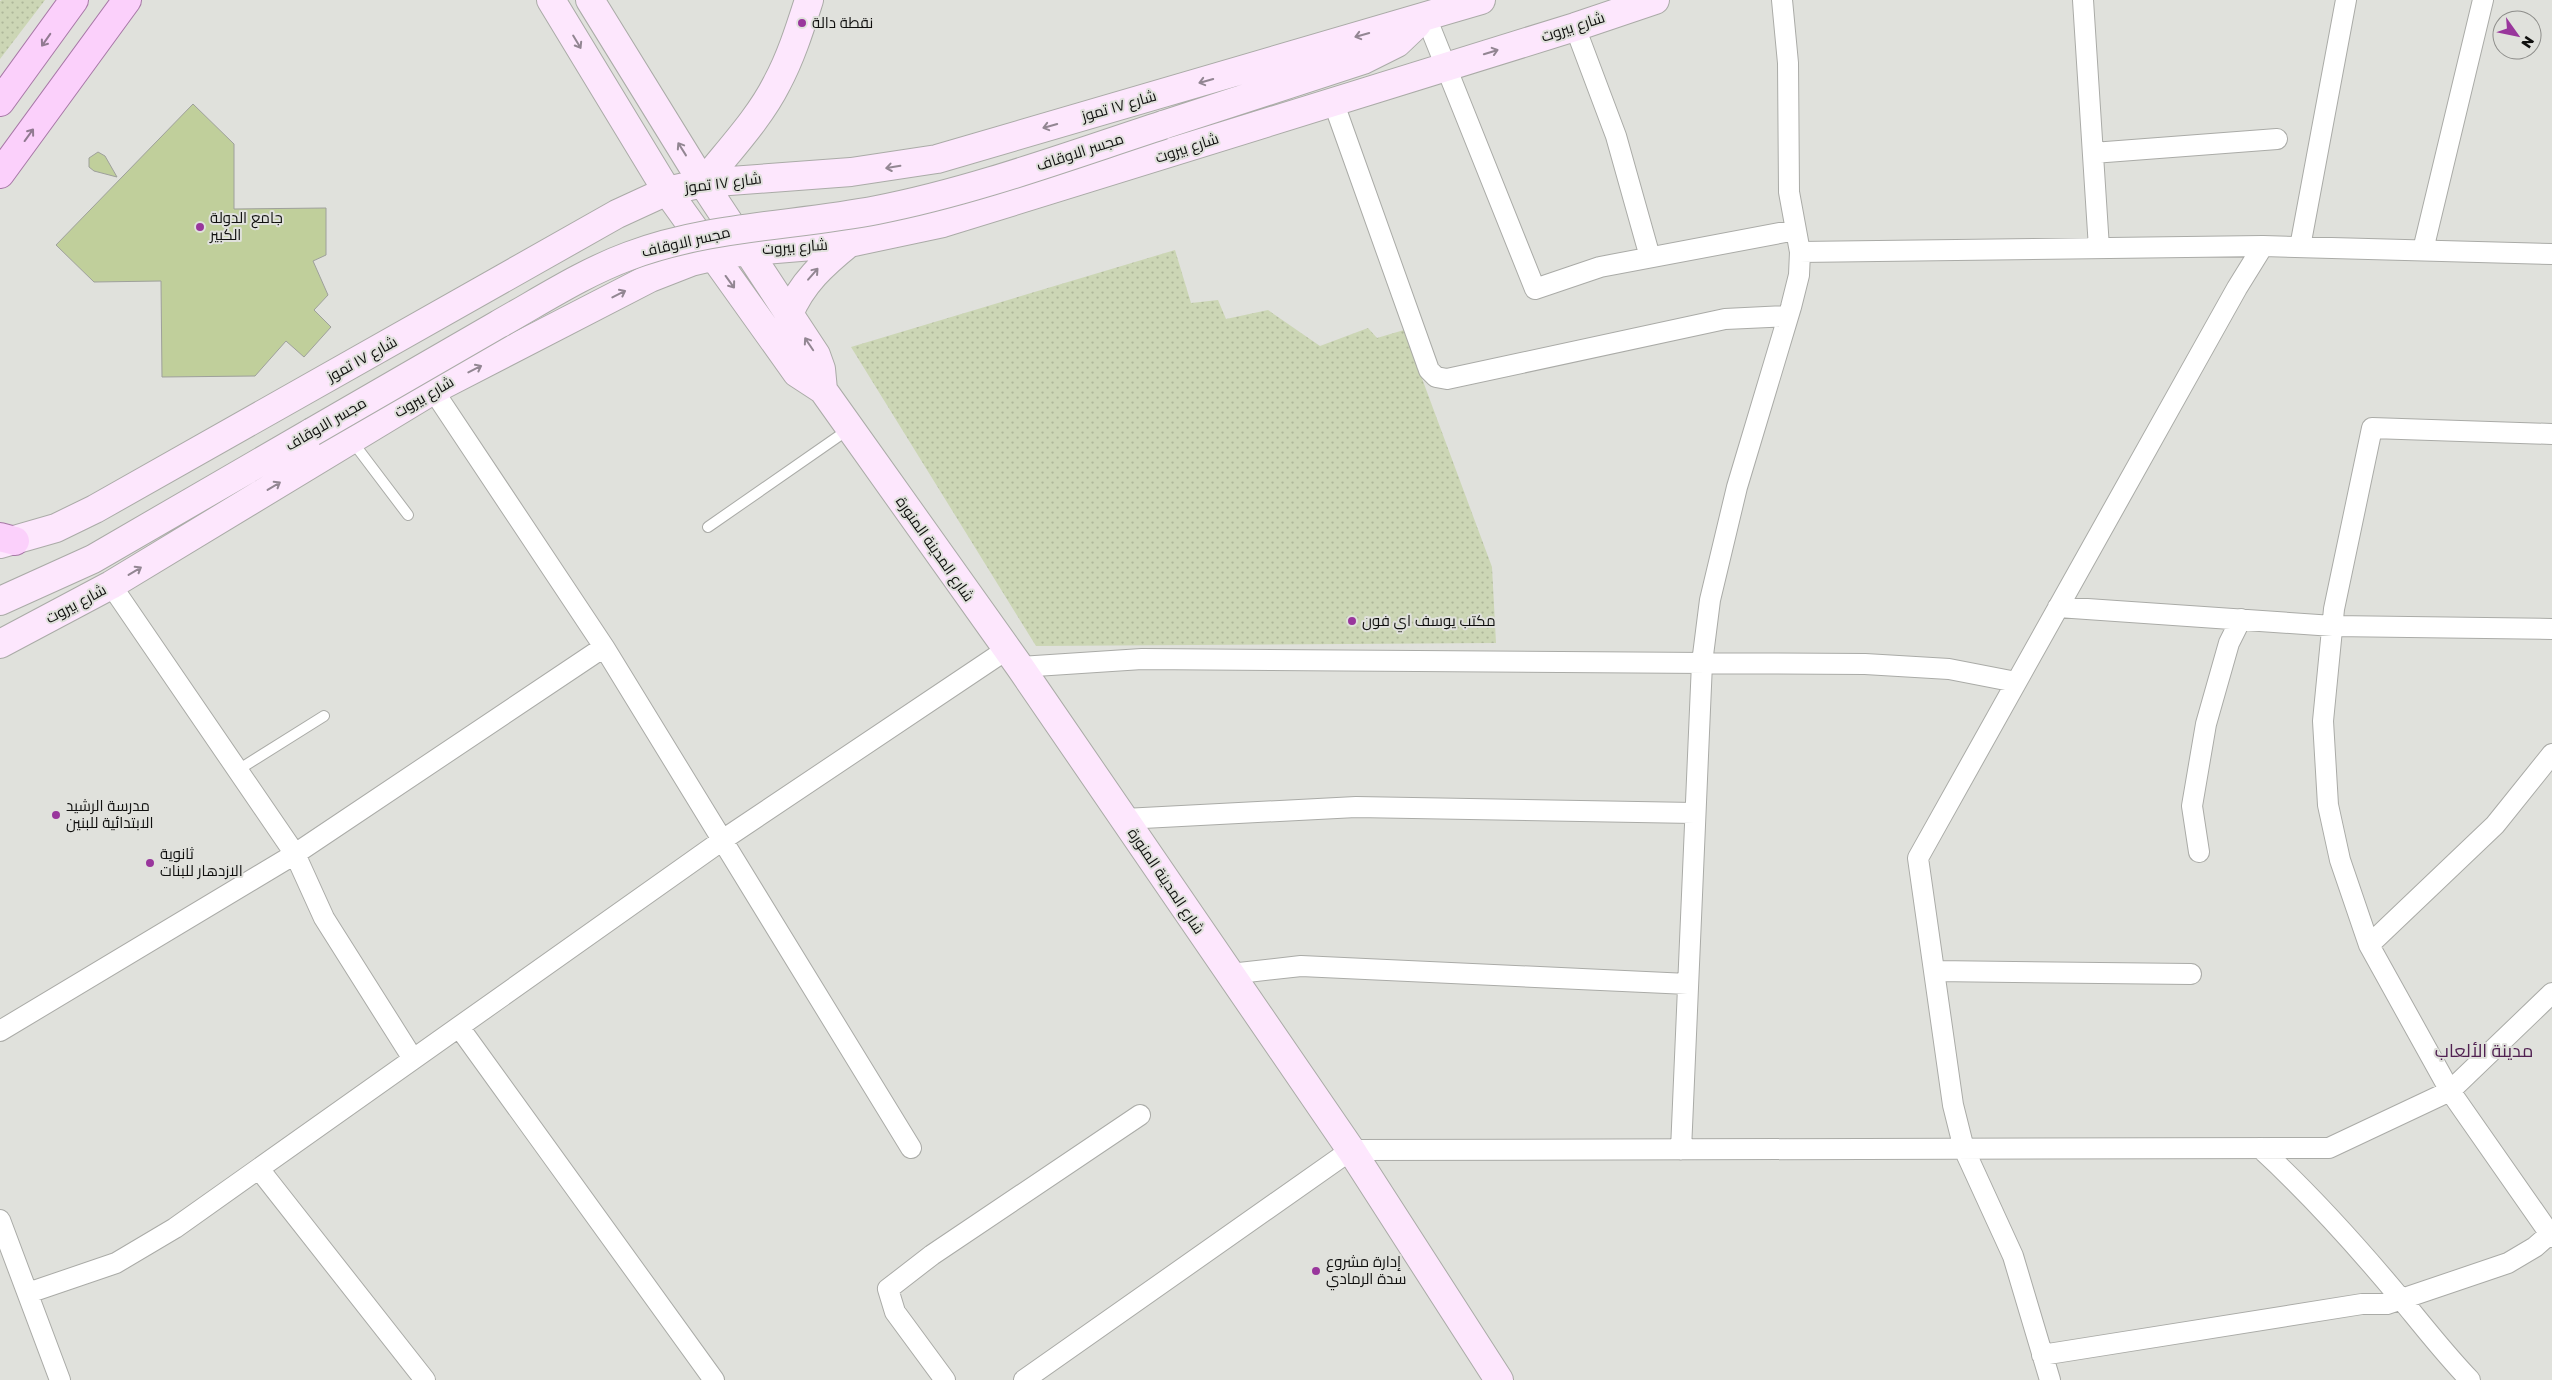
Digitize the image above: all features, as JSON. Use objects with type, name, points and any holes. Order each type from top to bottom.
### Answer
[{"type":"main road","points":[[0,102],[74,0]]},
{"type":"main road","points":[[0,174],[127,0]]},
{"type":"street","points":[[551,0],[667,191],[712,256],[797,373],[823,390]]},
{"type":"street","points":[[590,0],[703,183],[816,355],[821,368],[823,390]]},
{"type":"street","points":[[703,183],[765,105],[777,85],[810,0]]},
{"type":"street","name":"شارع بيروت","points":[[0,644],[111,585],[433,390],[650,278],[677,267],[712,256],[747,251],[849,243],[943,223],[1574,27],[1655,0]]},
{"type":"street","points":[[1682,1150],[1694,813],[1702,663],[1710,600],[1737,487],[1788,316],[1798,274],[1800,252],[1790,192],[1788,64],[1782,0]]},
{"type":"street","points":[[2083,0],[2098,248]]},
{"type":"street","points":[[2300,247],[2346,0]]},
{"type":"street","points":[[2423,250],[2483,0]]},
{"type":"street","name":"شارع ١٧ تموز","points":[[5,541],[56,528],[95,509],[617,214],[667,191],[703,183],[851,172],[938,159],[1426,17],[1467,2]]},
{"type":"street","points":[[1426,17],[1535,289],[1600,267],[1796,230]]},
{"type":"street","name":"مجسر الاوقاف","points":[[0,601],[68,572],[116,547],[572,282],[628,256],[665,244],[718,232],[842,216],[906,204],[996,180],[1363,60],[1397,43],[1426,17]]},
{"type":"street","points":[[1574,27],[1616,136],[1650,257]]},
{"type":"street","name":"مجسر الاوقاف","points":[[1363,60],[1398,60],[1424,66],[1445,66]]},
{"type":"street","points":[[1333,101],[1429,370],[1436,377],[1447,379],[1724,319],[1788,316]]},
{"type":"street","points":[[2092,153],[2278,139]]},
{"type":"street","points":[[789,314],[798,295],[812,276],[849,243]]},
{"type":"street","points":[[1800,252],[2263,246],[2552,254]]},
{"type":"street","points":[[2050,1380],[2013,1256],[1964,1149],[1953,1105],[1918,858],[2058,607],[2103,531],[2237,288],[2263,246]]},
{"type":"street","points":[[433,390],[604,647],[724,839],[787,948],[911,1148]]},
{"type":"street","name":"شارع المدينة المنورة","points":[[823,390],[1013,659],[1351,1150],[1499,1380]]},
{"type":"street","points":[[2042,1355],[2362,1304],[2387,1304],[2508,1263],[2535,1247],[2551,1234],[2450,1090],[2368,945],[2340,860],[2328,805],[2323,721],[2332,626],[2372,428],[2552,434]]},
{"type":"street","name":"مجسر الاوقاف","points":[[0,588],[44,582],[68,572]]},
{"type":"street","points":[[111,585],[295,854],[324,918],[413,1059]]},
{"type":"street","points":[[2058,607],[2332,626],[2552,629]]},
{"type":"street","points":[[2199,852],[2192,806],[2206,724],[2229,643],[2242,620]]},
{"type":"street","points":[[0,1031],[295,854],[604,647]]},
{"type":"street","points":[[28,1294],[116,1263],[175,1228],[724,839],[1013,659],[1865,664],[1949,669],[2016,682]]},
{"type":"street","points":[[2368,945],[2495,825],[2552,754]]},
{"type":"street","points":[[1124,819],[1356,807],[1694,813]]},
{"type":"street","points":[[1230,974],[1301,966],[1688,984]]},
{"type":"street","points":[[1935,971],[2191,974]]},
{"type":"street","points":[[1024,1380],[1351,1150],[2329,1148],[2450,1090],[2552,994]]},
{"type":"street","points":[[458,1027],[714,1380]]},
{"type":"street","points":[[945,1380],[895,1312],[888,1289],[932,1255],[1140,1115]]},
{"type":"street","points":[[2260,1148],[2330,1219],[2401,1299],[2442,1351],[2470,1380]]},
{"type":"street","points":[[259,1169],[419,1378]]},
{"type":"street","points":[[0,1220],[60,1380]]},
{"type":"lane","points":[[708,527],[850,428]]},
{"type":"lane","points":[[351,440],[408,515]]},
{"type":"lane","points":[[238,770],[324,716]]},
{"type":"green space","points":[[45,0],[0,59],[0,1]]},
{"type":"green space","points":[[1175,250],[1191,303],[1218,300],[1226,319],[1268,310],[1320,346],[1368,328],[1377,338],[1404,330],[1492,567],[1496,643],[1036,646],[851,347]]},
{"type":"building","name":"جامع الدولة الكبير","points":[[193,104],[234,144],[234,209],[326,208],[326,255],[313,261],[328,295],[314,310],[331,327],[304,357],[286,341],[255,376],[162,377],[161,281],[94,282],[56,245]]},
{"type":"building","points":[[98,152],[105,156],[117,177],[94,171],[89,167],[89,158]]},
{"type":"place","name":"نقطة دالة","points":[[802,23]]},
{"type":"place","name":"جامع الدولة الكبير","points":[[200,227]]},
{"type":"place","name":"مكتب يوسف اي فون","points":[[1352,621]]},
{"type":"place","name":"مدرسة الرشيد الابتدائية للبنين","points":[[56,815]]},
{"type":"place","name":"ثانوية الازدهار للبنات","points":[[150,863]]},
{"type":"place","name":"إدارة مشروع سدة الرمادي","points":[[1316,1271]]},
{"type":"district","name":"مدينة الألعاب","points":[[2484,1051]]}]
